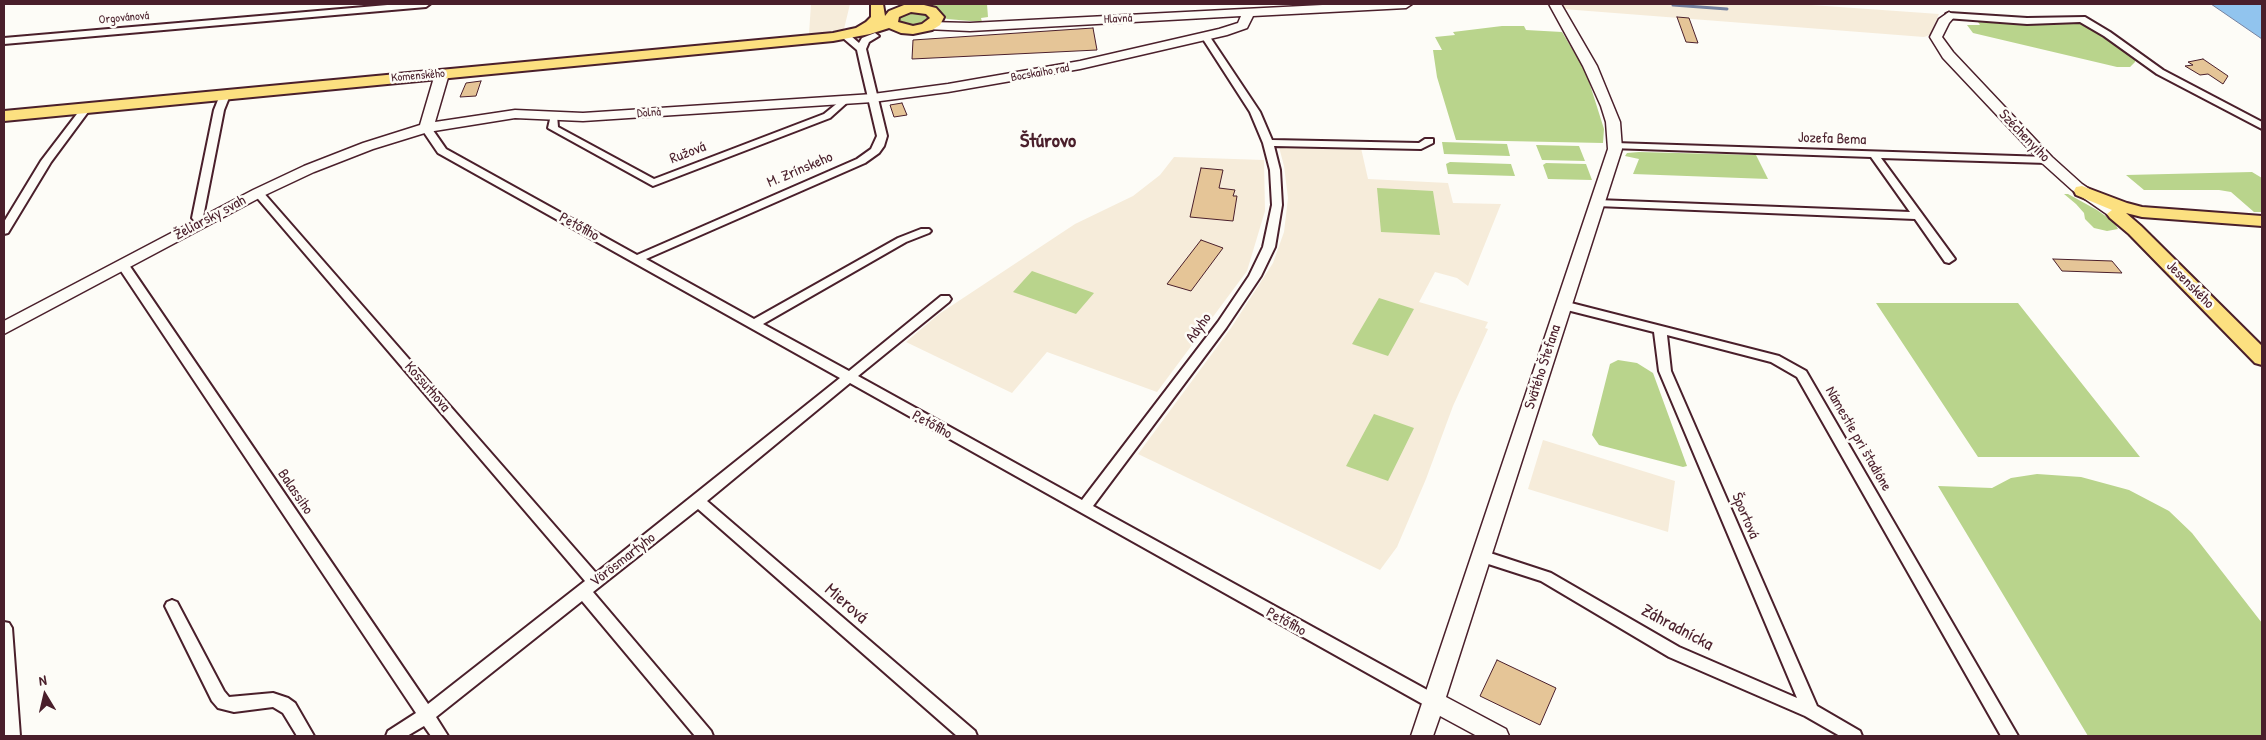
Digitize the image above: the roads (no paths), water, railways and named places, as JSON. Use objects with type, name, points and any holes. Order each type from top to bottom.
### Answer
[{"type":"main road","points":[[845,36],[876,20],[879,14],[923,11],[916,30],[887,14]]},
{"type":"main road","points":[[845,36],[887,14]]},
{"type":"main road","points":[[845,36],[875,36],[887,14]]},
{"type":"main road","name":"Komenského","points":[[4,116],[845,36]]},
{"type":"main road","points":[[2082,191],[2121,207],[2160,218],[2262,221]]},
{"type":"main road","points":[[2124,215],[2262,229]]},
{"type":"main road","name":"Jesenského","points":[[2124,215],[2144,239],[2262,358]]},
{"type":"main road","points":[[2144,239],[2146,226],[2160,218]]},
{"type":"street","points":[[332,4],[347,10]]},
{"type":"street","name":"Orgovánová","points":[[4,42],[426,4]]},
{"type":"street","name":"Hlavná","points":[[923,11],[955,28],[1406,4]]},
{"type":"street","name":"Svätého Štefana","points":[[1422,736],[1615,146],[1613,122],[1608,106],[1590,66],[1555,4]]},
{"type":"street","points":[[1205,36],[1243,25],[1249,12]]},
{"type":"street","points":[[1946,13],[2028,21],[2082,18],[2160,72],[2262,126]]},
{"type":"street","name":"Széchenyiho","points":[[1946,13],[1952,27],[1946,44],[1943,47],[1948,55],[2047,160],[2082,191],[2124,215]]},
{"type":"street","points":[[845,36],[861,49],[865,40],[875,36]]},
{"type":"street","name":"Bocskaiho rad","points":[[873,98],[1046,72],[1205,36]]},
{"type":"street","name":"Adyho","points":[[1083,509],[1216,333],[1255,276],[1269,247],[1277,205],[1275,170],[1268,143],[1255,112],[1205,36]]},
{"type":"street","name":"M. Zrínskeho","points":[[637,259],[872,154],[880,146],[882,136],[861,49]]},
{"type":"street","points":[[426,128],[442,74]]},
{"type":"street","points":[[202,223],[197,218],[220,110],[225,95]]},
{"type":"street","name":"Dolná","points":[[426,128],[515,114],[582,117],[873,98]]},
{"type":"street","name":"Ružová","points":[[554,117],[554,128],[653,183],[827,116],[845,100]]},
{"type":"street","points":[[4,230],[46,161],[86,108]]},
{"type":"street","name":"Želiarsky svah","points":[[4,328],[258,193],[351,153],[426,128]]},
{"type":"street","name":"Petőfiho","points":[[426,128],[442,151],[1083,509],[1498,736]]},
{"type":"street","points":[[1268,143],[1421,146],[1429,141]]},
{"type":"street","name":"Jozefa Bema","points":[[1615,146],[1875,156],[2047,160]]},
{"type":"street","points":[[1875,156],[1949,259]]},
{"type":"street","name":"Kossuthova","points":[[258,193],[589,586],[705,736]]},
{"type":"street","points":[[1597,203],[1918,216]]},
{"type":"street","points":[[754,324],[884,250],[925,231]]},
{"type":"street","name":"Balassiho","points":[[124,265],[440,736]]},
{"type":"street","name":"Vörösmartyho","points":[[394,736],[426,716],[698,501],[945,299]]},
{"type":"street","name":"Námestie pri štadióne","points":[[1563,305],[1775,359],[1802,374],[2010,736]]},
{"type":"street","name":"Športová","points":[[1660,330],[1665,372],[1810,711]]},
{"type":"street","name":"Mierová","points":[[698,501],[969,736]]},
{"type":"street","name":"Záhradnícka","points":[[1481,556],[1546,577],[1674,652],[1810,711],[1854,736]]},
{"type":"street","points":[[172,606],[218,696],[224,703],[234,705],[274,700],[282,703],[289,708],[306,736]]},
{"type":"street","points":[[4,628],[12,736]]},
{"type":"water","points":[[2211,4],[2262,4],[2262,39]]},
{"type":"waterway","points":[[1673,5],[1727,9]]},
{"type":"district","name":"Štúrovo","points":[[1048,142]]}]
